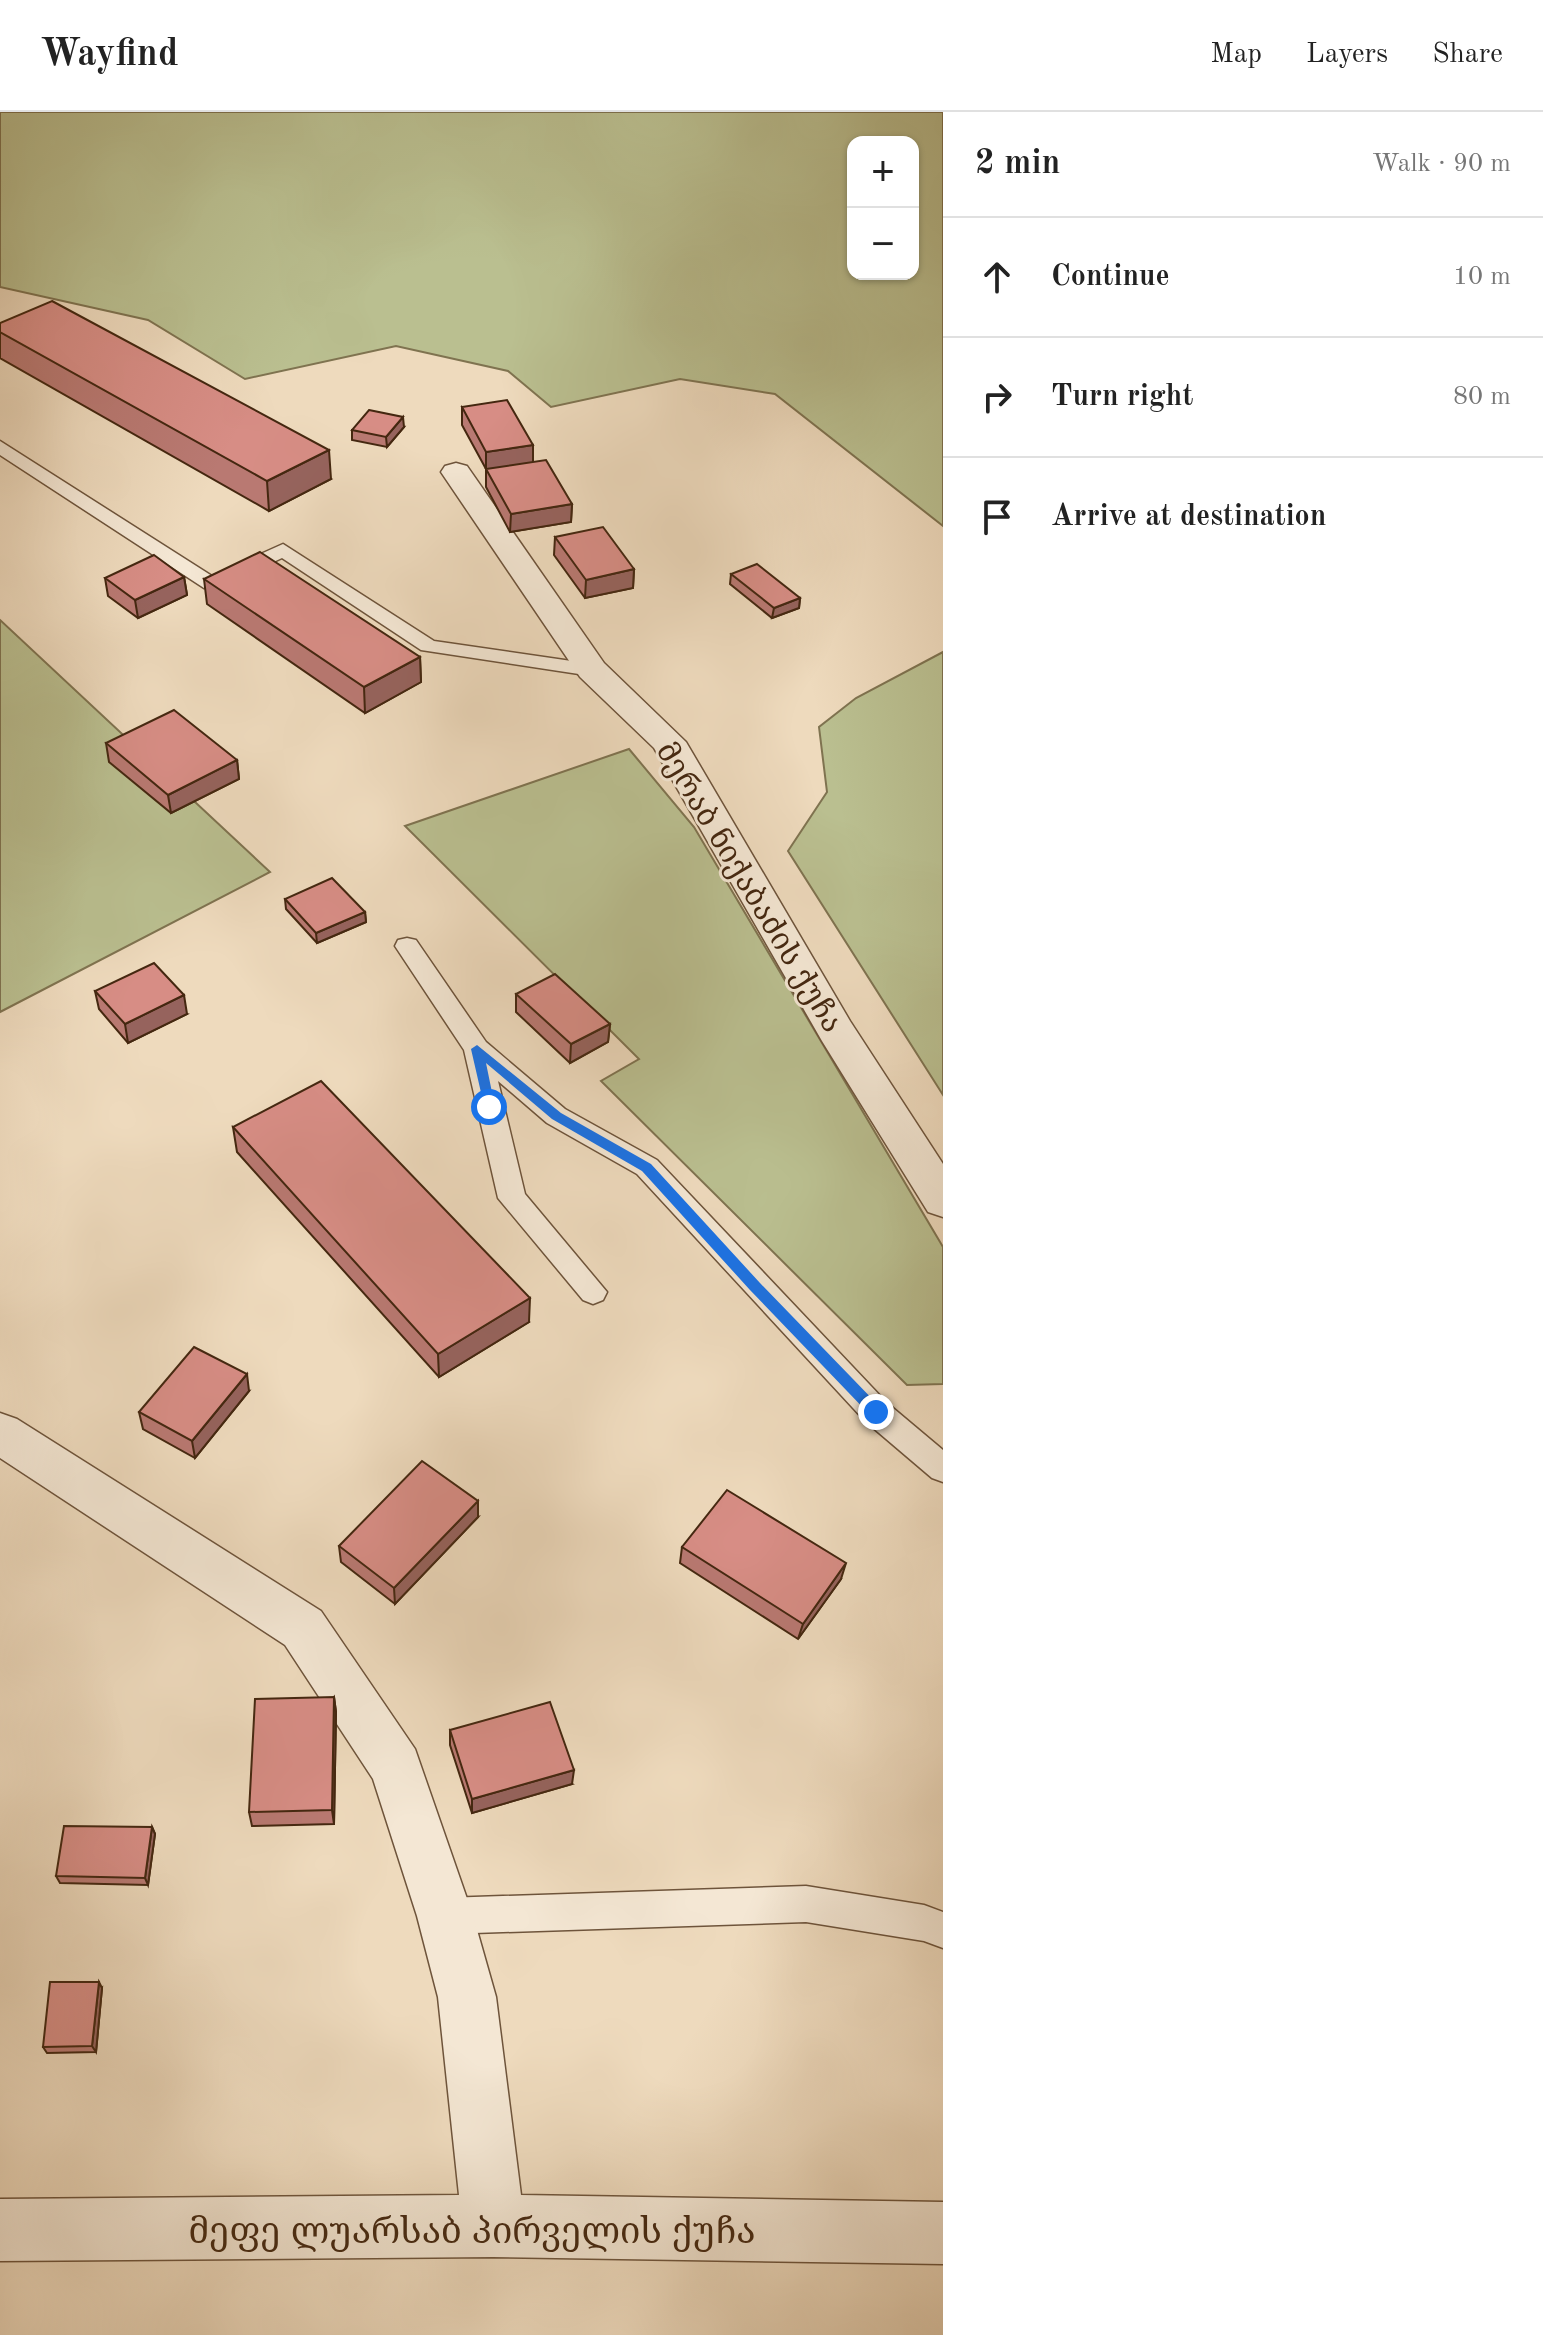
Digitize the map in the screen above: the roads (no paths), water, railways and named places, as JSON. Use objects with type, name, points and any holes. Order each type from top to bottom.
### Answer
[{"type":"street","name":"მერაბ ნიქაბაძის ქუჩა","points":[[456,472],[592,670],[668,742],[836,1031],[943,1200]]},
{"type":"street","points":[[0,1433],[303,1628],[396,1767],[445,1916],[467,1997],[493,2226]]},
{"type":"street","name":"მეფე ლუარსაბ პირველის ქუჩა","points":[[0,2230],[493,2226],[943,2233]]},
{"type":"lane","points":[[0,447],[211,584],[283,550],[428,646],[592,670]]},
{"type":"lane","points":[[407,946],[477,1049],[556,1116],[647,1167],[876,1412],[943,1469]]},
{"type":"lane","points":[[477,1049],[512,1198],[593,1292]]},
{"type":"lane","points":[[445,1916],[806,1904],[924,1923],[943,1930]]}]
